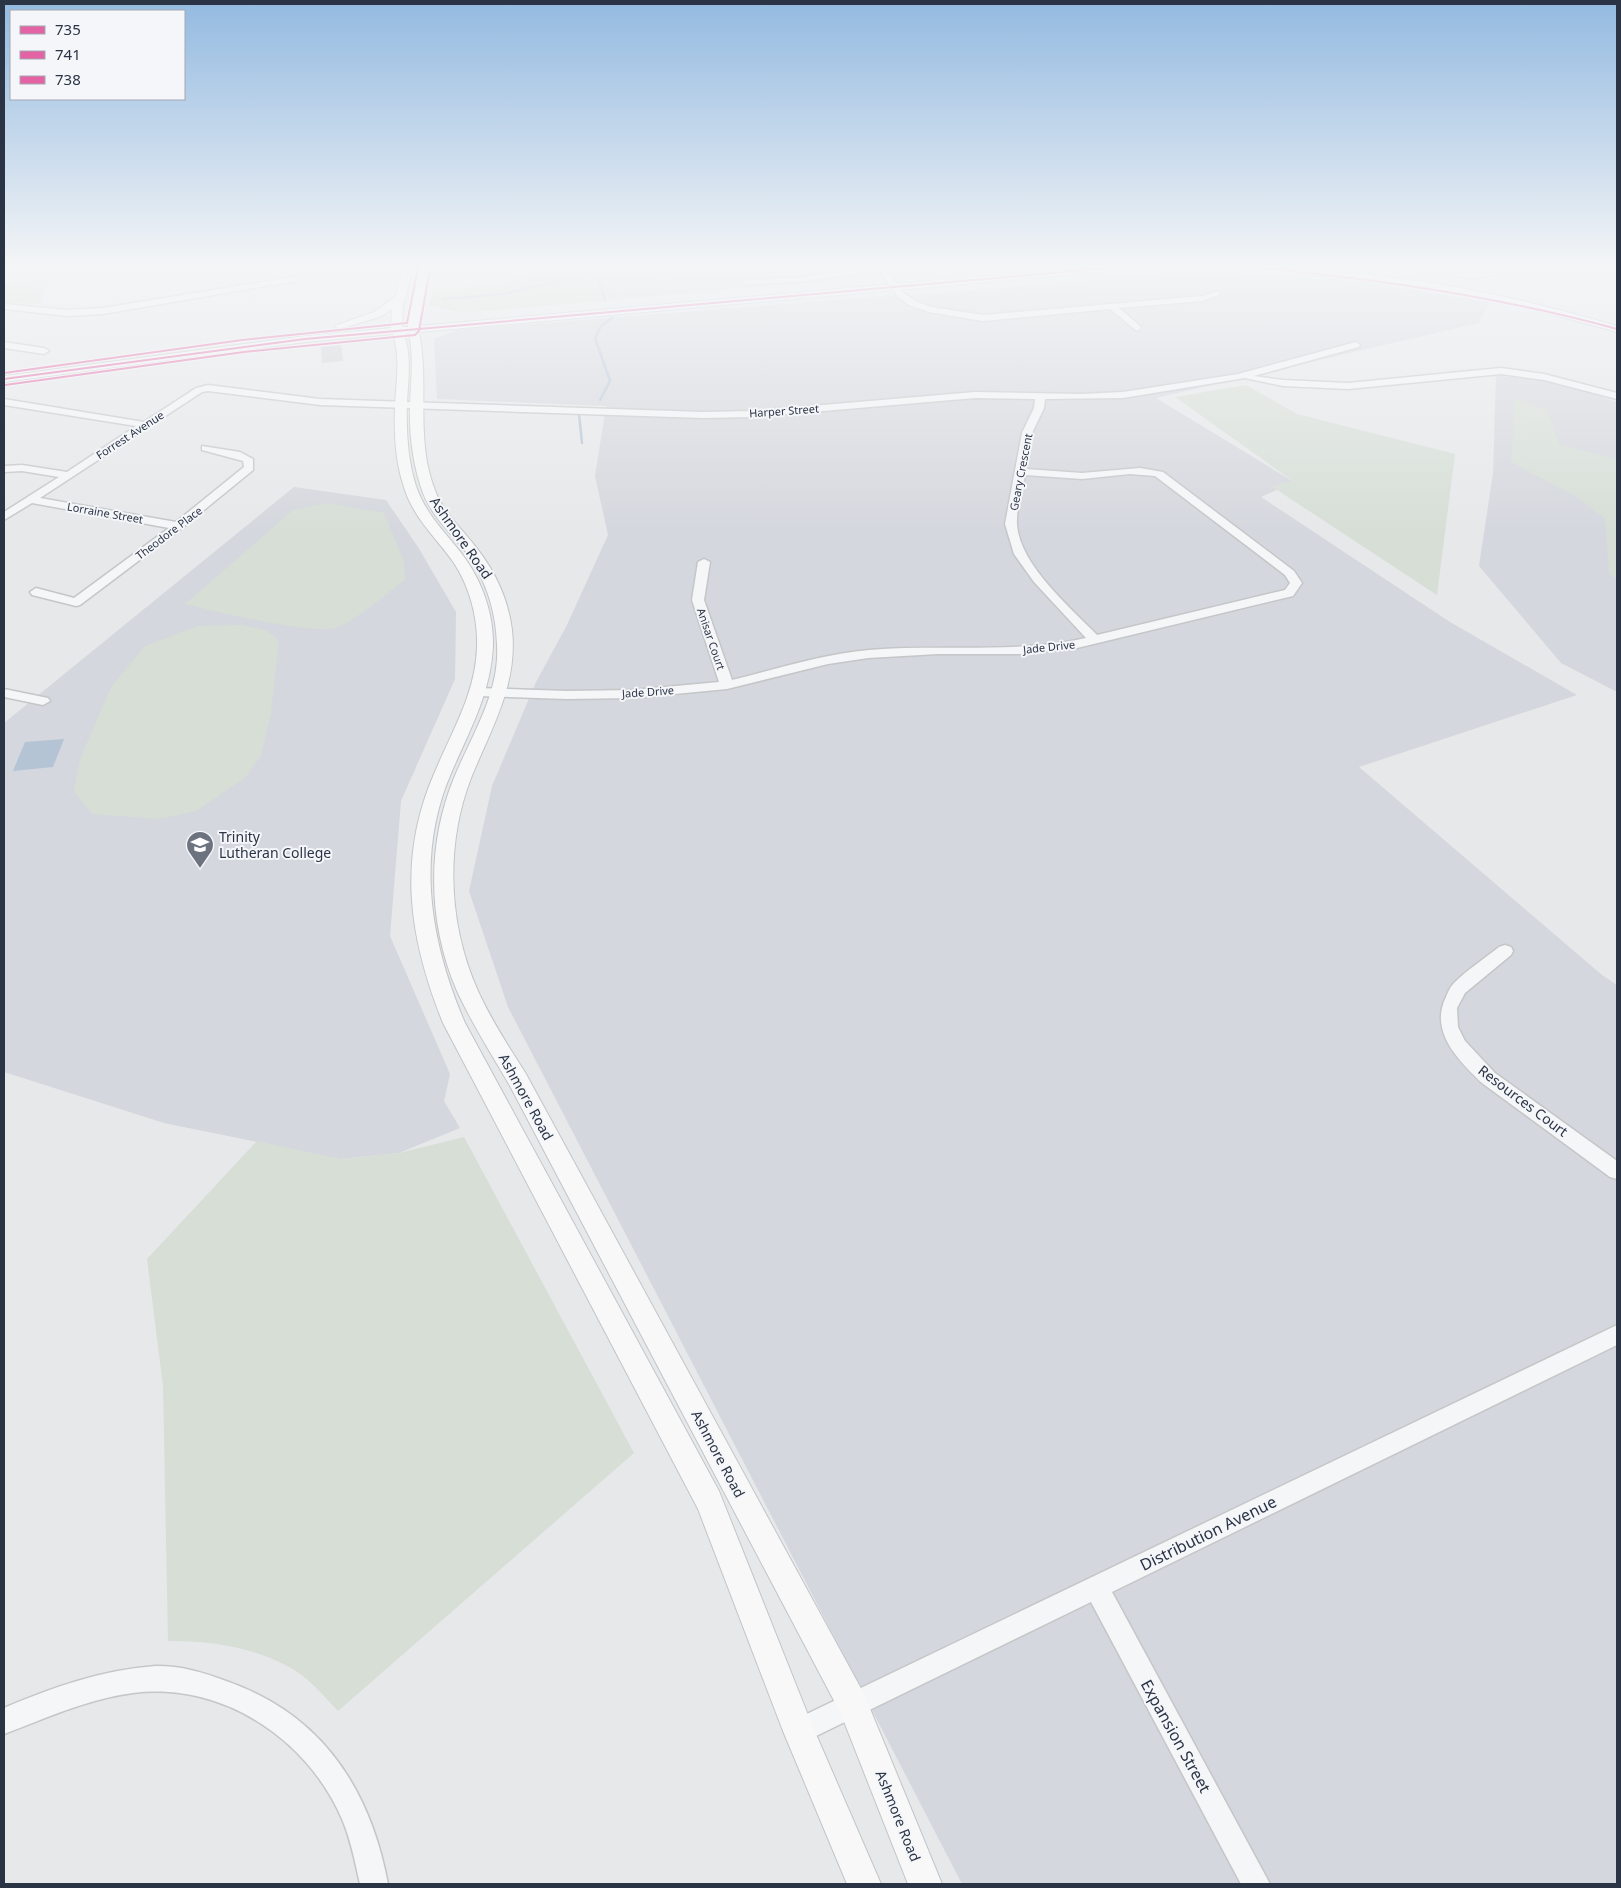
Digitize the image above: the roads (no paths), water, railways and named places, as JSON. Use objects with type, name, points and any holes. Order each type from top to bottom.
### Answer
[{"type":"main road","points":[[4,374],[133,356]]},
{"type":"main road","points":[[4,379],[170,356]]},
{"type":"main road","name":"Ashmore Road","points":[[404,356],[409,406]]},
{"type":"main road","name":"Ashmore Road","points":[[418,356],[420,371],[402,432],[410,490],[423,518],[454,554],[478,596],[485,644],[484,664],[490,718],[462,781],[446,841],[444,891],[450,932],[459,967],[483,1021],[518,1080],[853,1705],[926,1884]]},
{"type":"main road","name":"Ashmore Road","points":[[488,692],[467,723],[442,774],[420,850],[421,920],[438,988],[486,1083],[709,1501],[799,1731],[864,1884]]},
{"type":"street","name":"Harper Street","points":[[409,406],[738,414],[951,396],[1123,395],[1239,377],[1315,356]]},
{"type":"street","points":[[1239,377],[1326,386],[1365,385],[1501,371],[1544,377],[1617,396]]},
{"type":"street","name":"Forrest Avenue","points":[[4,517],[199,390],[208,388],[320,402],[409,406]]},
{"type":"street","name":"Geary Crescent","points":[[1040,396],[1039,408],[1027,433],[1011,524],[1018,552],[1038,579],[1095,641]]},
{"type":"street","points":[[4,402],[146,425]]},
{"type":"street","name":"Theodore Place","points":[[36,592],[76,602],[178,526],[249,468],[248,459],[236,454],[206,448]]},
{"type":"street","points":[[4,468],[22,468],[68,475]]},
{"type":"street","name":"Jade Drive","points":[[488,692],[567,696],[632,694],[728,685],[804,666],[868,654],[938,650],[1020,650],[1095,641],[1289,593],[1296,583],[1290,573],[1159,474],[1144,469],[1082,476],[1019,471]]},
{"type":"street","name":"Lorraine Street","points":[[31,500],[178,526]]},
{"type":"street","name":"Anisar Court","points":[[704,562],[698,600],[728,685]]},
{"type":"street","points":[[4,693],[43,701]]},
{"type":"street","name":"Resources Court","points":[[1505,951],[1458,989],[1452,997],[1448,1005],[1448,1015],[1450,1026],[1458,1044],[1467,1058],[1488,1078],[1617,1171]]},
{"type":"street","name":"Distribution Avenue","points":[[799,1731],[1617,1335]]},
{"type":"street","name":"Expansion Street","points":[[1096,1587],[1256,1884]]},
{"type":"street","points":[[4,1721],[54,1699],[103,1686],[142,1680],[181,1679],[262,1708],[300,1734],[346,1797],[362,1834],[374,1884]]},
{"type":"water","points":[[64,739],[53,767],[13,771],[25,742]]},
{"type":"waterway","points":[[600,400],[610,381],[601,356]]},
{"type":"waterway","points":[[579,414],[582,443]]},
{"type":"place","name":"Trinity Lutheran College","points":[[200,869]]}]
